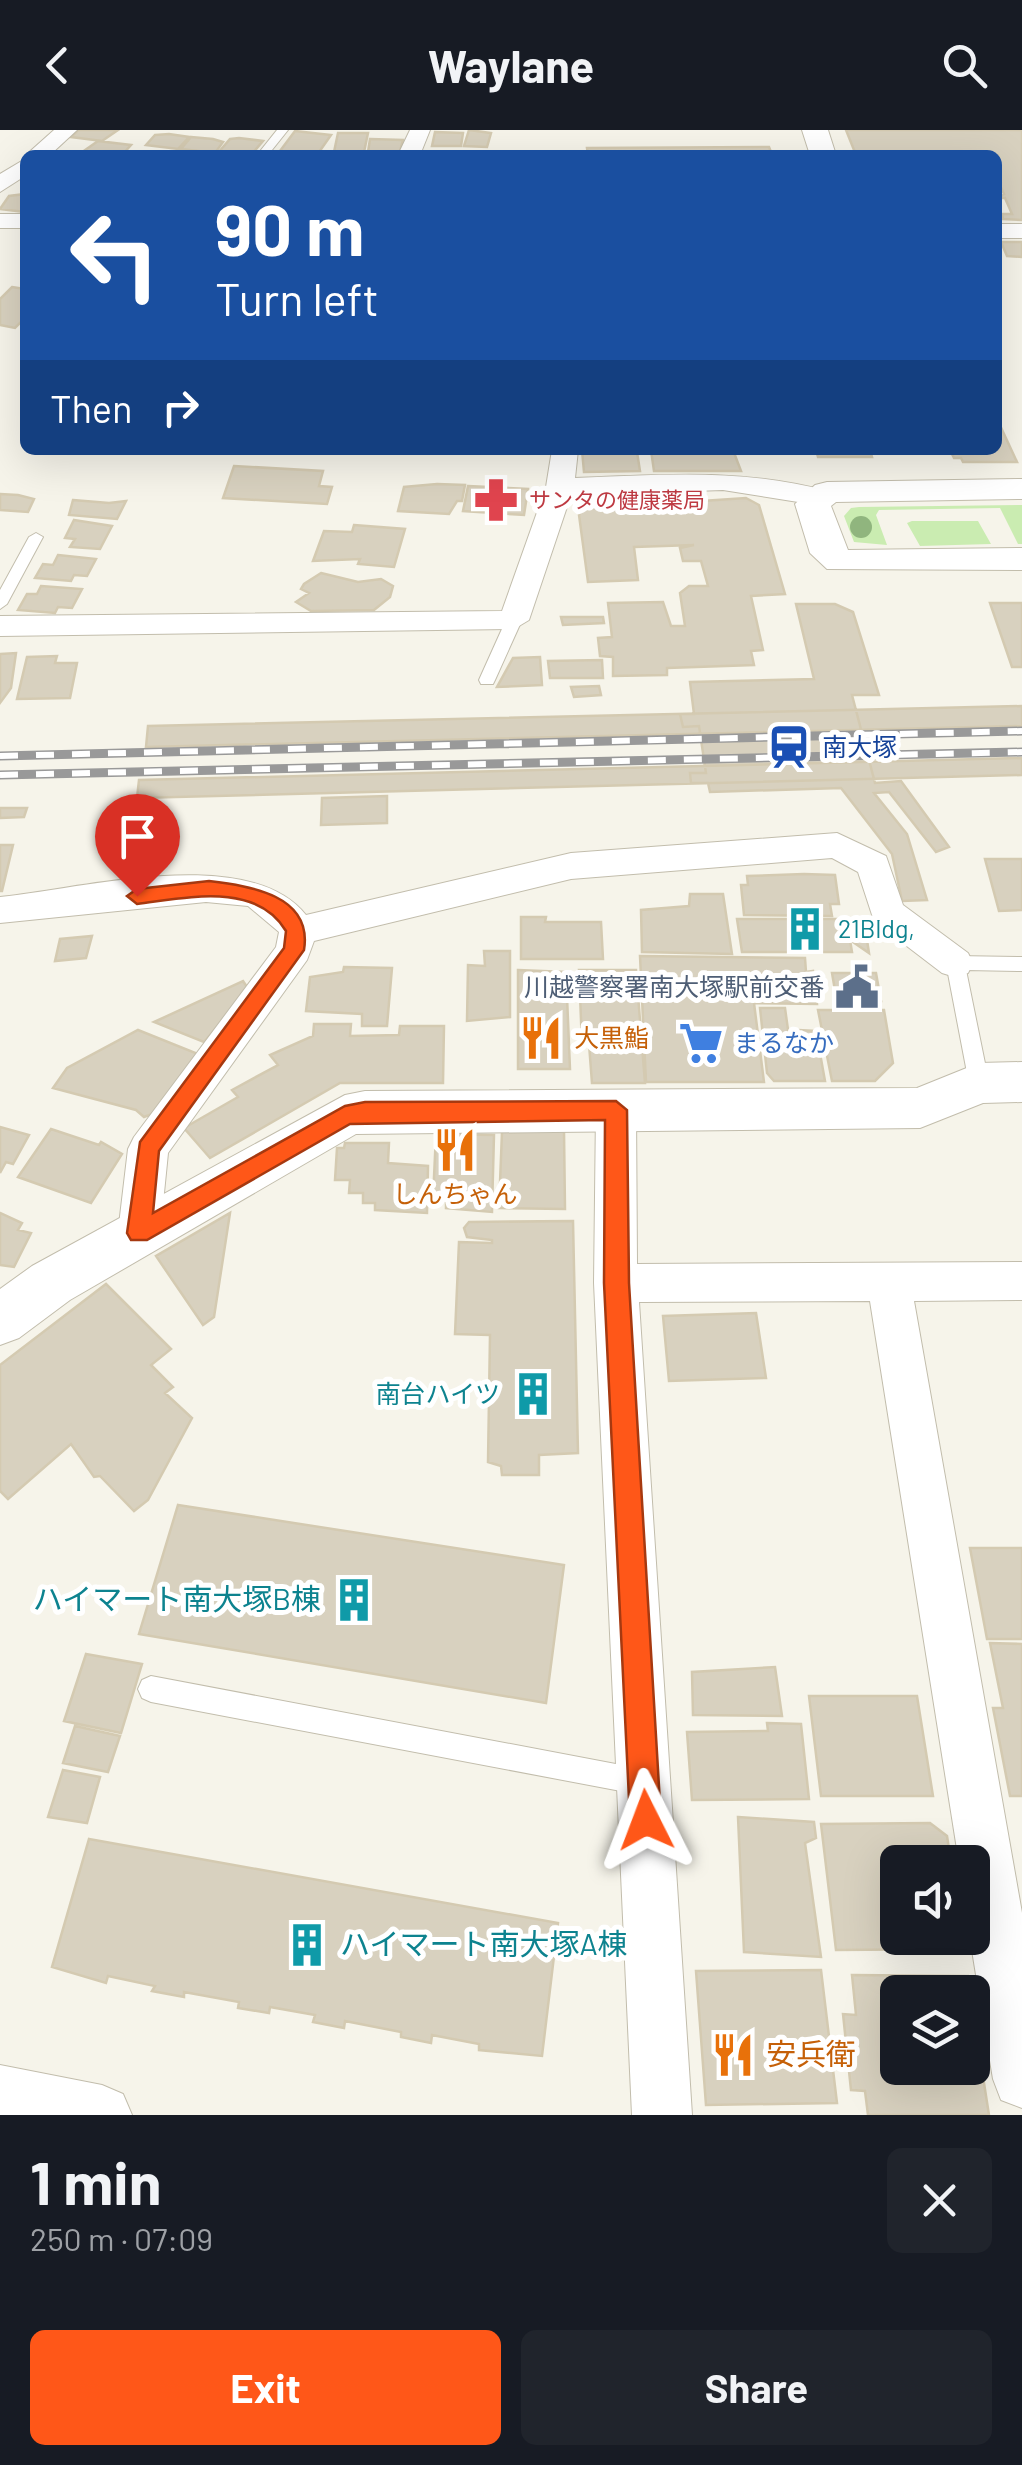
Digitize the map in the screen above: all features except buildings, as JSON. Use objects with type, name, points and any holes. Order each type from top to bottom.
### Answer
[{"type":"street","points":[[43,150],[68,130]]},
{"type":"street","points":[[0,185],[20,168]]},
{"type":"street","points":[[0,626],[514,620],[560,487],[564,455]]},
{"type":"street","points":[[1022,489],[917,478],[827,492],[813,504],[828,553],[840,561],[1022,559]]},
{"type":"street","points":[[560,487],[746,482],[817,497]]},
{"type":"street","points":[[297,931],[571,866],[836,844],[874,865],[887,912],[956,963]]},
{"type":"street","points":[[0,910],[209,888],[256,894],[286,914],[297,931],[294,950],[148,1149],[139,1233]]},
{"type":"street","points":[[0,1320],[51,1283],[345,1116],[365,1112],[920,1108],[1001,1083]]},
{"type":"street","points":[[616,1110],[616,1283],[662,2115]]},
{"type":"street","points":[[616,1283],[1022,1281]]},
{"type":"street","points":[[889,1282],[1022,2079]]},
{"type":"street","points":[[0,2094],[102,2115]]},
{"type":"lane","points":[[266,150],[283,130]]},
{"type":"lane","points":[[0,604],[36,538]]},
{"type":"lane","points":[[486,680],[514,620]]},
{"type":"lane","points":[[1001,1083],[956,963],[1022,964]]},
{"type":"lane","points":[[151,1689],[644,1783]]},
{"type":"green space","points":[[1022,505],[1022,544],[1018,544],[1000,508],[879,510],[876,515],[887,545],[854,542],[844,516],[851,508],[859,507]]},
{"type":"green space","points":[[978,521],[991,544],[920,546],[907,523]]},
{"type":"railway","points":[[0,756],[1022,731]]},
{"type":"railway","points":[[0,775],[1022,752]]},
{"type":"place","name":"サンタの健康薬局","points":[[496,500]]},
{"type":"place","name":"南大塚","points":[[789,747]]},
{"type":"place","name":"21Bldg,","points":[[805,929]]},
{"type":"place","name":"川越警察署南大塚駅前交番","points":[[857,987]]},
{"type":"place","name":"大黒鮨","points":[[541,1038]]},
{"type":"place","name":"まるなか","points":[[701,1043]]},
{"type":"place","name":"しんちゃん","points":[[455,1150]]},
{"type":"place","name":"南台ハイツ","points":[[533,1394]]},
{"type":"place","name":"ハイマート南大塚B棟","points":[[354,1600]]},
{"type":"place","name":"ハイマート南大塚A棟","points":[[307,1945]]},
{"type":"place","name":"安兵衛","points":[[733,2055]]},
{"type":"route","points":[[137,896],[209,888],[256,894],[286,914],[297,931],[294,950],[148,1149],[139,1233],[345,1116],[365,1112],[616,1110],[616,1283],[646,1820]]}]
